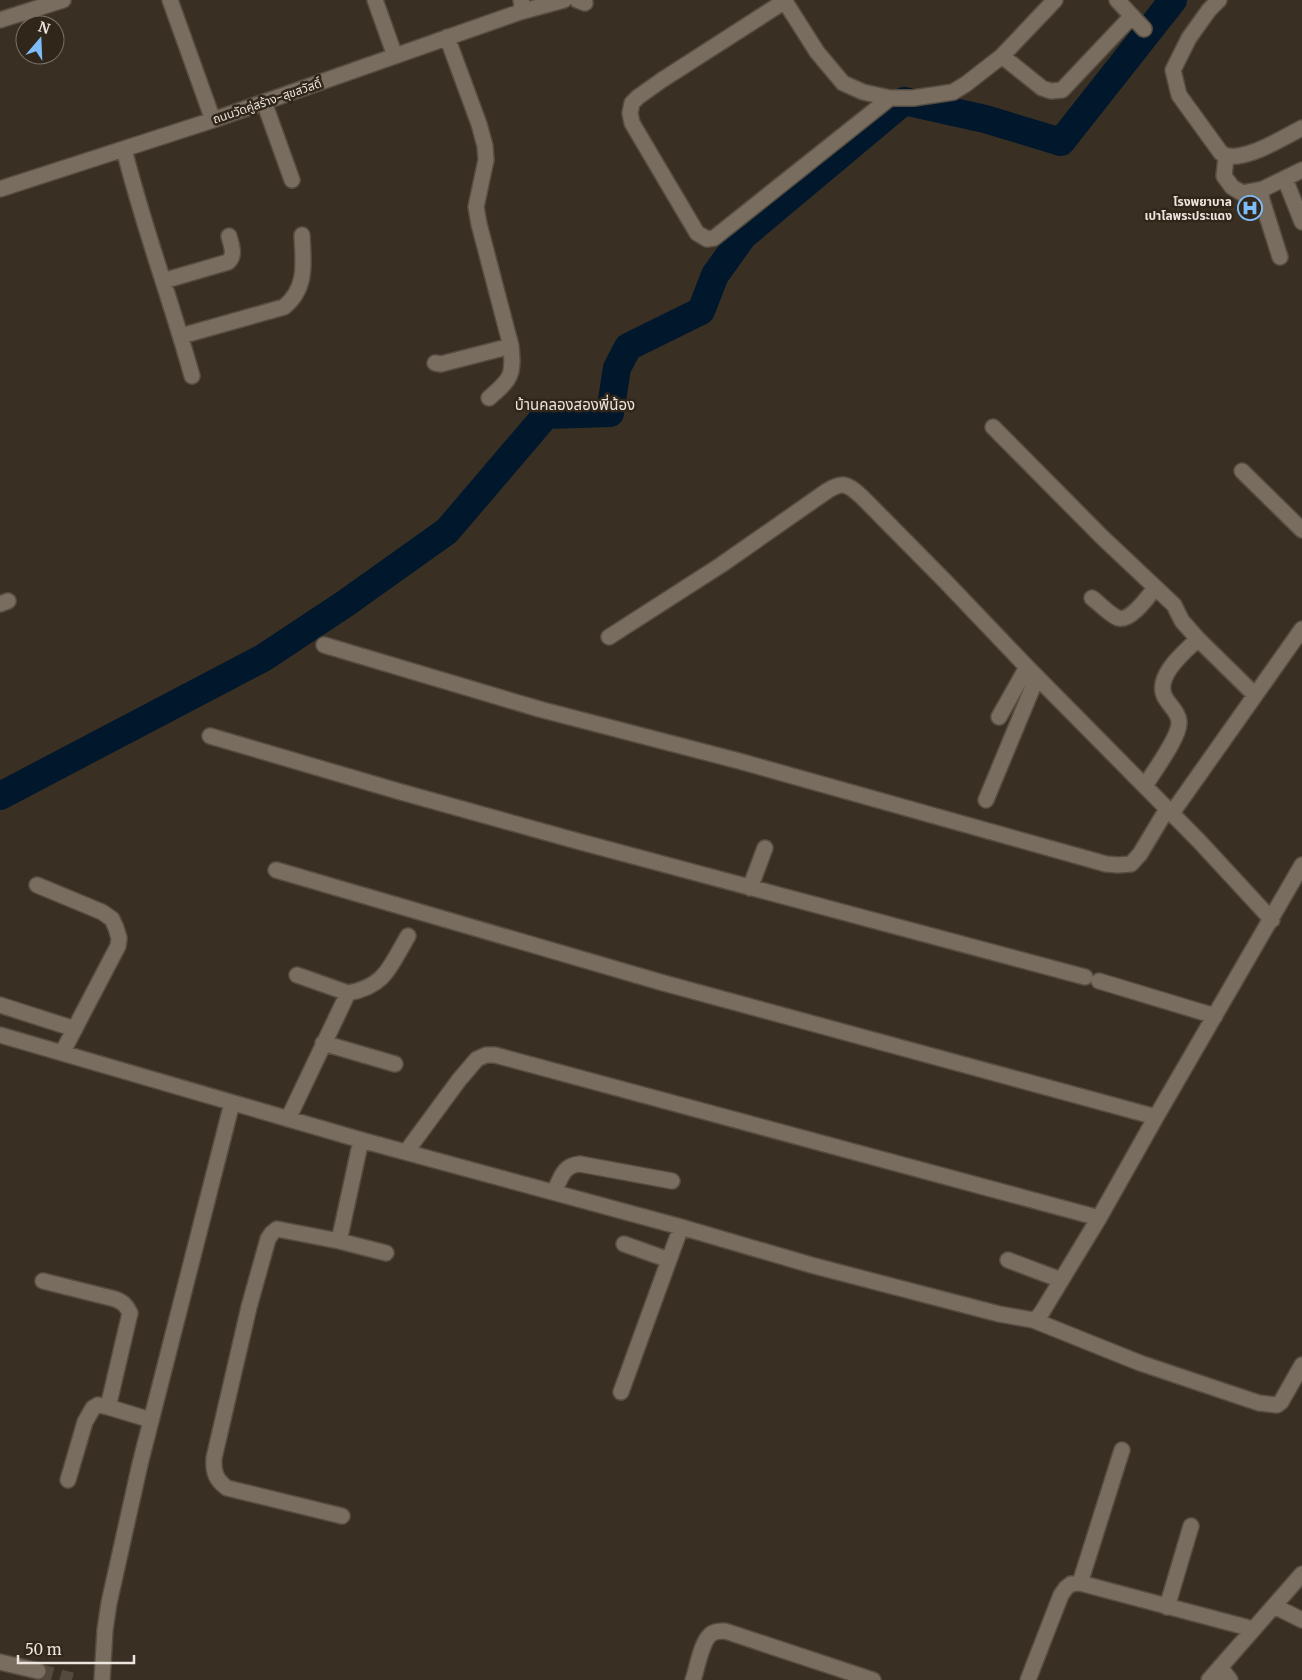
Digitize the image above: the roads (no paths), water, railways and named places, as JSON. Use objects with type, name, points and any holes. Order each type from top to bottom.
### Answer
[{"type":"street","points":[[0,20],[62,0]]},
{"type":"street","points":[[170,0],[213,120]]},
{"type":"street","points":[[375,0],[395,56]]},
{"type":"street","name":"ถนนวัดคู่สร้าง-สุขสวัสดิ์","points":[[0,189],[213,120],[395,56],[447,37],[520,6],[564,0]]},
{"type":"street","points":[[890,98],[714,238],[706,240],[697,233],[632,123],[630,113],[632,103],[662,80],[785,1],[817,52],[843,83],[862,92],[890,98],[913,98],[953,92],[966,84],[1002,56],[1055,0]]},
{"type":"street","points":[[1117,0],[1144,29]]},
{"type":"street","points":[[1219,0],[1209,10],[1189,38],[1174,70],[1179,95],[1221,153],[1226,156],[1233,157],[1254,152],[1302,128]]},
{"type":"street","points":[[1002,56],[1042,88],[1051,91],[1062,90],[1132,16]]},
{"type":"street","points":[[447,37],[479,124],[485,146],[486,160],[476,207],[511,346],[513,362],[512,374],[489,398]]},
{"type":"street","points":[[264,102],[292,180]]},
{"type":"street","points":[[124,149],[136,196],[192,376]]},
{"type":"street","points":[[1226,156],[1224,176],[1232,187],[1242,193],[1263,189],[1302,170]]},
{"type":"street","points":[[1285,179],[1302,222]]},
{"type":"street","points":[[1263,189],[1261,197],[1280,257]]},
{"type":"street","points":[[181,336],[284,306],[292,300],[298,291],[303,277],[302,235]]},
{"type":"street","points":[[163,281],[228,262],[232,259],[233,254],[229,236]]},
{"type":"street","points":[[435,363],[441,364],[511,346]]},
{"type":"street","points":[[993,426],[1102,537],[1174,605],[1182,620],[1198,639],[1255,695]]},
{"type":"street","points":[[1242,471],[1302,530]]},
{"type":"street","points":[[609,637],[721,565],[837,485],[846,486],[858,493],[945,581],[1170,811],[1272,920]]},
{"type":"street","points":[[1092,598],[1117,618],[1124,619],[1133,614],[1155,588]]},
{"type":"street","points":[[324,645],[539,709],[739,760],[1106,864],[1118,865],[1131,864],[1140,854],[1302,629]]},
{"type":"street","points":[[1145,786],[1178,733],[1180,721],[1176,711],[1164,696],[1162,684],[1168,671],[1177,659],[1198,639]]},
{"type":"street","points":[[999,717],[1032,672]]},
{"type":"street","points":[[986,800],[1032,672]]},
{"type":"street","points":[[210,736],[420,798],[1092,979],[1215,1016]]},
{"type":"street","points":[[750,888],[765,848]]},
{"type":"street","points":[[1033,1320],[1042,1312],[1099,1218],[1302,866]]},
{"type":"street","points":[[276,870],[660,982],[1156,1117]]},
{"type":"street","points":[[37,885],[112,918],[119,938],[114,956],[62,1053]]},
{"type":"street","points":[[297,976],[348,993],[361,990],[373,985],[384,975],[408,936]]},
{"type":"street","points":[[288,1119],[348,993]]},
{"type":"street","points":[[0,1006],[75,1029]]},
{"type":"street","points":[[0,1035],[361,1140],[681,1226],[839,1272],[1000,1314],[1033,1320],[1140,1363],[1259,1403],[1277,1405],[1281,1402],[1302,1365]]},
{"type":"street","points":[[323,1044],[395,1064]]},
{"type":"street","points":[[406,1152],[459,1080],[477,1059],[486,1055],[495,1055],[1099,1218]]},
{"type":"street","points":[[102,1680],[105,1630],[109,1603],[151,1420],[232,1103]]},
{"type":"street","points":[[339,1242],[361,1140]]},
{"type":"street","points":[[554,1192],[564,1171],[572,1165],[580,1164],[672,1181]]},
{"type":"street","points":[[622,1392],[681,1226]]},
{"type":"street","points":[[342,1516],[227,1488],[220,1484],[215,1476],[213,1468],[214,1458],[247,1317],[268,1239],[272,1233],[277,1229],[386,1252]]},
{"type":"street","points":[[624,1244],[669,1260]]},
{"type":"street","points":[[1008,1260],[1061,1280]]},
{"type":"street","points":[[42,1281],[115,1299],[123,1302],[127,1307],[130,1313],[108,1406]]},
{"type":"street","points":[[68,1480],[90,1413],[98,1405],[108,1406],[151,1420]]},
{"type":"street","points":[[1080,1583],[1122,1450]]},
{"type":"street","points":[[1167,1606],[1191,1526]]},
{"type":"street","points":[[1209,1680],[1302,1574]]},
{"type":"street","points":[[1028,1680],[1062,1595],[1071,1584],[1080,1583],[1253,1629]]},
{"type":"street","points":[[1274,1606],[1302,1620]]},
{"type":"street","points":[[694,1680],[705,1642],[715,1632],[725,1631],[873,1680]]},
{"type":"street","points":[[0,1662],[38,1672]]},
{"type":"street","points":[[1220,1667],[1230,1680]]},
{"type":"waterway","points":[[0,796],[263,658],[346,603],[447,531],[546,415],[610,413],[617,368],[628,347],[701,311],[715,275],[743,236],[904,101],[985,119],[1061,142],[1173,0]]},
{"type":"tunnel","points":[[38,1671],[72,1680]]},
{"type":"place","name":"โรงพยาบาล เปาโลพระประแดง","points":[[1250,208]]},
{"type":"district","name":"บ้านคลองสองพี่น้อง","points":[[575,404]]}]
